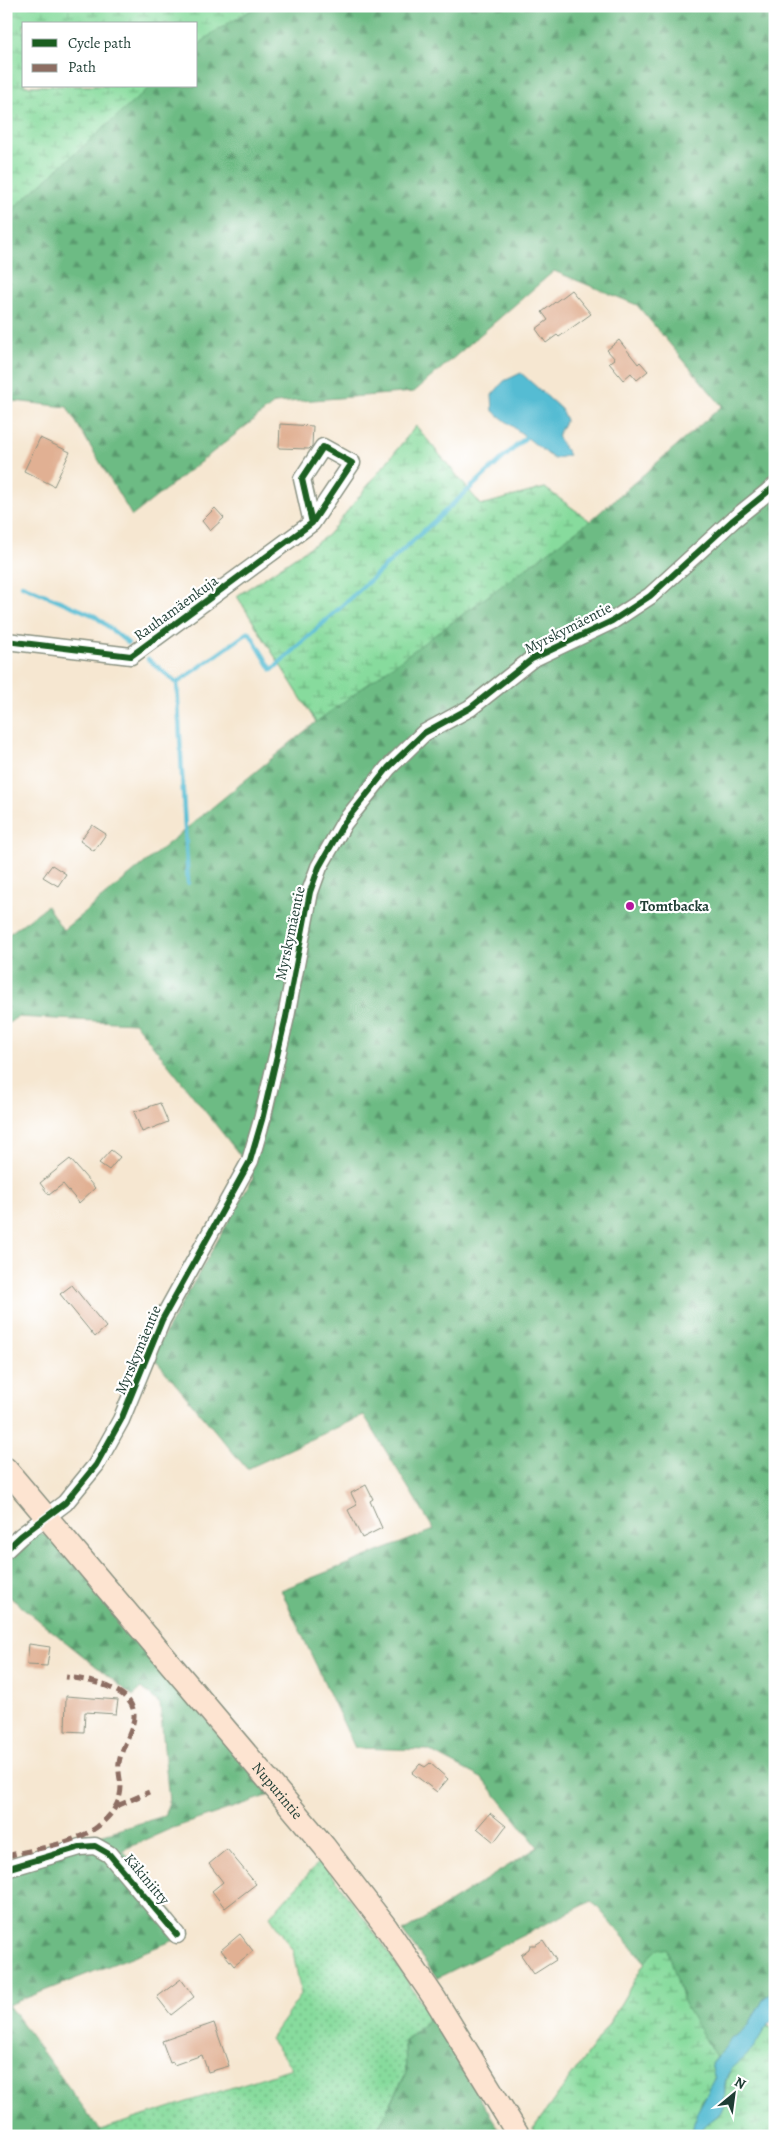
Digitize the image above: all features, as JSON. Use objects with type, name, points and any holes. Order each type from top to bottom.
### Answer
[{"type":"main road","name":"Nupurintie","points":[[6,1469],[324,1846],[386,1927],[435,1998],[519,2136]]},
{"type":"street","name":"Myrskymäentie","points":[[6,1550],[21,1536],[65,1503],[96,1465],[121,1420],[162,1320],[250,1161],[262,1120],[286,1017],[310,892],[319,867],[344,823],[388,768],[424,733],[470,708],[532,659],[612,621],[650,596],[733,520],[775,486]]},
{"type":"street","name":"Rauhamäenkuja","points":[[6,641],[131,656],[312,523]]},
{"type":"street","name":"Käkiniitty","points":[[6,1869],[80,1847],[95,1846],[110,1854],[177,1935]]},
{"type":"green space","points":[[6,6],[775,6],[775,1992],[765,1997],[747,2027],[732,2039],[691,2136],[537,2136],[533,2129],[609,2024],[645,1962],[592,1901],[437,1978],[403,1932],[538,1847],[483,1779],[428,1750],[355,1748],[281,1590],[434,1530],[364,1415],[247,1469],[152,1356],[253,1178],[239,1154],[135,1023],[17,1017],[6,1025],[6,936],[47,906],[63,930],[316,722],[237,596],[328,535],[416,426],[481,505],[545,488],[590,521],[722,406],[637,305],[554,271],[414,392],[275,403],[132,516],[67,407],[14,401],[6,410]]},
{"type":"green space","points":[[6,6],[258,6],[214,32],[198,45],[198,22],[22,22],[22,88],[149,88],[6,215]]},
{"type":"green space","points":[[416,426],[481,505],[545,488],[590,521],[316,722],[237,596],[328,535]]},
{"type":"green space","points":[[37,1532],[53,1537],[270,1795],[170,1829],[123,1850],[190,1934],[8,2005],[100,2130],[96,2136],[6,2136],[6,1863],[164,1816],[169,1802],[160,1704],[142,1688],[133,1696],[6,1594],[6,1559],[27,1537]]},
{"type":"green space","points":[[321,1860],[380,1940],[431,2017],[405,2041],[406,2073],[374,2136],[96,2136],[100,2130],[292,2068],[270,2039],[301,1995],[293,1951],[270,1916]]},
{"type":"green space","points":[[659,1948],[668,1950],[684,2004],[716,2057],[711,2064],[715,2079],[710,2091],[702,2100],[691,2136],[537,2136],[533,2129],[609,2024],[645,1962]]},
{"type":"green space","points":[[431,2017],[503,2136],[374,2136],[406,2074],[405,2041]]},
{"type":"green space","points":[[767,2025],[775,2030],[775,2136],[700,2136],[706,2123],[718,2116],[723,2108],[726,2080],[733,2065],[749,2053]]},
{"type":"water","points":[[521,373],[561,409],[566,420],[557,436],[569,455],[554,459],[493,411],[492,395],[504,381]]},
{"type":"water","points":[[775,1992],[775,2019],[749,2053],[728,2075],[725,2083],[722,2110],[703,2128],[700,2136],[691,2136],[696,2114],[715,2079],[711,2064],[732,2039],[747,2027],[765,1997]]},
{"type":"building","points":[[571,290],[591,314],[559,337],[557,335],[546,343],[536,329],[548,320],[542,312]]},
{"type":"building","points":[[619,340],[638,364],[640,362],[648,371],[637,380],[631,373],[623,380],[609,363],[615,359],[607,350]]},
{"type":"building","points":[[280,424],[313,426],[312,446],[309,449],[279,448]]},
{"type":"building","points":[[40,438],[70,452],[54,486],[24,471]]},
{"type":"building","points":[[215,508],[224,518],[210,531],[202,521]]},
{"type":"building","points":[[92,825],[106,834],[94,851],[80,841]]},
{"type":"building","points":[[52,865],[66,874],[58,886],[43,877]]},
{"type":"building","points":[[160,1103],[168,1122],[142,1132],[134,1112]]},
{"type":"building","points":[[111,1150],[120,1157],[109,1170],[99,1163]]},
{"type":"building","points":[[70,1159],[95,1188],[79,1203],[63,1184],[49,1195],[40,1183]]},
{"type":"building","points":[[72,1285],[106,1327],[95,1337],[60,1294]]},
{"type":"building","points":[[366,1485],[373,1499],[370,1501],[382,1528],[362,1538],[348,1510],[357,1505],[351,1493]]},
{"type":"building","points":[[29,1644],[50,1647],[47,1666],[27,1665]]},
{"type":"building","points":[[66,1696],[118,1700],[116,1714],[85,1712],[84,1732],[65,1731]]},
{"type":"building","points":[[430,1763],[448,1779],[437,1792],[412,1773],[420,1764],[425,1767]]},
{"type":"building","points":[[490,1813],[506,1826],[494,1842],[477,1828]]},
{"type":"building","points":[[227,1849],[256,1884],[225,1908],[212,1891],[223,1882],[209,1864]]},
{"type":"building","points":[[240,1934],[253,1951],[234,1966],[221,1950]]},
{"type":"building","points":[[543,1940],[556,1960],[534,1974],[521,1955],[529,1949],[530,1945],[535,1945]]},
{"type":"building","points":[[181,1979],[194,1997],[171,2015],[157,1997]]},
{"type":"building","points":[[214,2023],[229,2066],[208,2072],[202,2055],[174,2065],[173,2062],[170,2063],[162,2041]]},
{"type":"waterway","points":[[148,659],[177,683],[249,632],[272,670],[525,438]]},
{"type":"waterway","points":[[22,585],[95,616],[128,643]]},
{"type":"waterway","points":[[177,683],[188,883]]},
{"type":"marked path","points":[[6,1856],[65,1842],[88,1833],[107,1818],[117,1804],[121,1792],[119,1763],[133,1723],[134,1711],[130,1702],[112,1688],[66,1677]]},
{"type":"marked path","points":[[117,1806],[149,1792]]},
{"type":"cycle path","points":[[6,641],[131,656],[312,523],[352,463],[323,447],[302,479],[312,523]]},
{"type":"cycle path","points":[[6,1550],[21,1536],[65,1503],[96,1465],[121,1420],[162,1320],[250,1161],[262,1120],[286,1017],[310,892],[319,867],[344,823],[388,768],[424,733],[470,708],[532,659],[612,621],[650,596],[733,520],[775,486]]},
{"type":"cycle path","points":[[6,1869],[80,1847],[95,1846],[109,1854],[177,1935]]},
{"type":"place","name":"Tomtbacka","points":[[630,906]]}]
